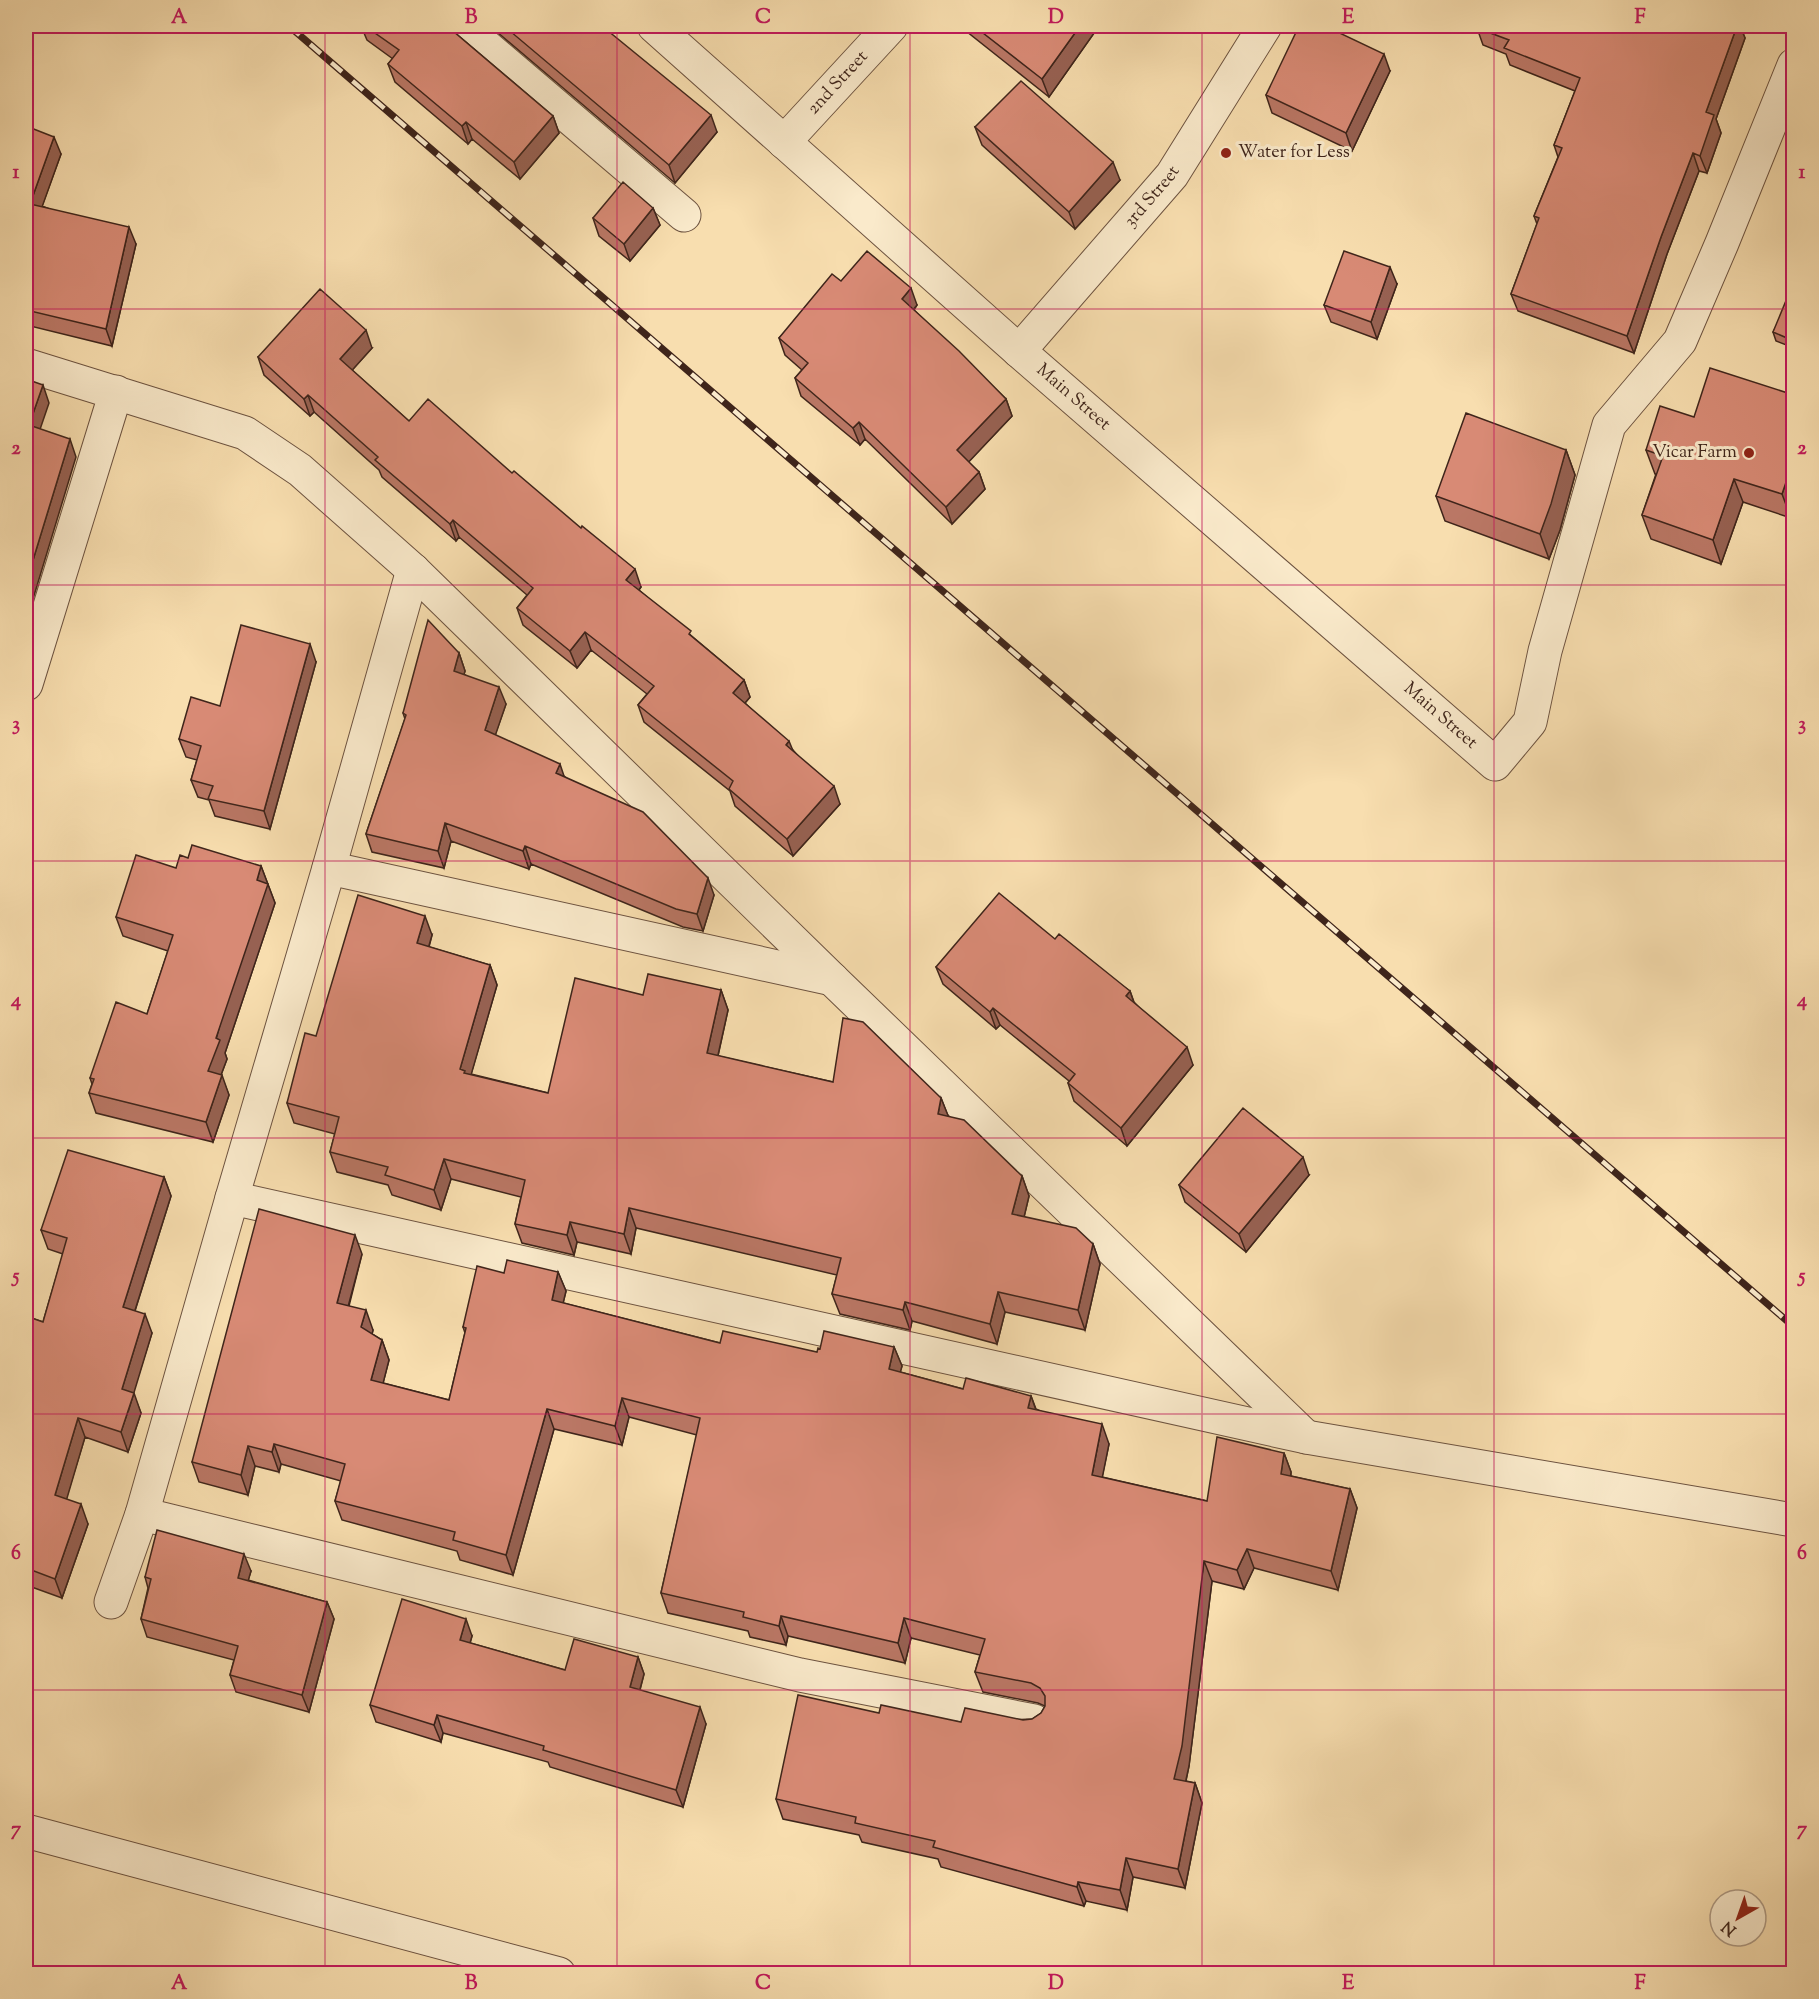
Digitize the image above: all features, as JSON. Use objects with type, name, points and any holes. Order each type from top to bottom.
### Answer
[{"type":"street","points":[[462,26],[684,215]]},
{"type":"street","name":"Main Street","points":[[654,26],[1019,351],[1495,764],[1530,722],[1545,651],[1609,424],[1680,341],[1794,65]]},
{"type":"street","name":"2nd Street","points":[[784,142],[891,26]]},
{"type":"street","name":"3rd Street","points":[[1019,351],[1172,175],[1265,26]]},
{"type":"street","points":[[26,364],[245,432],[300,470],[413,570],[1306,1437]]},
{"type":"street","points":[[26,684],[116,393]]},
{"type":"street","points":[[111,1602],[142,1514],[413,570]]},
{"type":"street","points":[[329,868],[832,979]]},
{"type":"street","points":[[232,1198],[1306,1437],[1793,1520]]},
{"type":"street","points":[[142,1514],[800,1675],[1034,1721]]},
{"type":"street","points":[[26,1831],[559,1974]]},
{"type":"building","points":[[365,26],[447,26],[553,116],[514,162],[466,122],[462,126],[388,64],[399,50]]},
{"type":"building","points":[[504,26],[602,26],[711,115],[669,165]]},
{"type":"building","points":[[974,26],[1080,26],[1042,79]]},
{"type":"building","points":[[1299,26],[1325,26],[1384,54],[1346,133],[1266,95]]},
{"type":"building","points":[[1478,26],[1737,26],[1706,112],[1714,115],[1700,156],[1693,153],[1627,336],[1511,294],[1539,218],[1534,216],[1562,148],[1554,145],[1580,78],[1504,48],[1509,40],[1477,28]]},
{"type":"building","points":[[1021,81],[1113,162],[1069,212],[975,127]]},
{"type":"building","points":[[26,126],[54,137],[30,204],[129,227],[106,329],[26,310]]},
{"type":"building","points":[[623,182],[653,208],[624,244],[593,218]]},
{"type":"building","points":[[867,251],[911,288],[902,299],[959,351],[1006,399],[957,450],[979,472],[946,507],[859,422],[853,428],[795,378],[808,363],[779,338],[832,274],[841,281]]},
{"type":"building","points":[[1344,251],[1390,267],[1371,322],[1324,305]]},
{"type":"building","points":[[320,289],[366,330],[340,359],[409,421],[428,399],[512,473],[514,471],[581,528],[582,526],[635,569],[626,580],[691,631],[689,634],[744,680],[733,693],[789,741],[786,745],[834,786],[787,839],[729,789],[733,781],[638,705],[654,686],[585,632],[570,651],[517,608],[533,588],[453,520],[450,524],[375,460],[378,457],[308,395],[304,399],[258,357]]},
{"type":"building","points":[[1790,291],[1794,292],[1794,341],[1773,332]]},
{"type":"building","points":[[1710,368],[1794,395],[1794,459],[1782,494],[1734,479],[1713,540],[1642,515],[1663,456],[1646,450],[1660,406],[1694,417]]},
{"type":"building","points":[[26,379],[43,385],[29,425],[70,439],[26,583]]},
{"type":"building","points":[[1466,413],[1566,450],[1540,534],[1436,496]]},
{"type":"building","points":[[428,620],[459,653],[454,671],[499,687],[485,730],[560,764],[556,773],[643,812],[708,878],[697,914],[676,909],[525,846],[523,851],[445,823],[438,851],[366,834],[406,715],[403,713]]},
{"type":"building","points":[[241,625],[310,644],[264,811],[208,799],[213,786],[191,780],[201,746],[179,739],[191,697],[220,706]]},
{"type":"building","points":[[192,845],[261,866],[257,880],[268,884],[216,1038],[220,1040],[208,1071],[222,1075],[206,1122],[89,1093],[94,1079],[90,1078],[116,1002],[147,1014],[173,935],[116,917],[136,855],[176,868],[180,855],[188,858]]},
{"type":"building","points":[[999,893],[1055,939],[1059,934],[1130,991],[1126,996],[1187,1047],[1121,1128],[1068,1083],[1075,1074],[993,1008],[990,1012],[936,967]]},
{"type":"building","points":[[358,895],[425,916],[417,943],[490,965],[460,1069],[465,1071],[464,1073],[548,1093],[575,978],[643,995],[648,974],[721,990],[707,1053],[833,1082],[843,1018],[863,1022],[941,1098],[938,1114],[964,1120],[1022,1176],[1012,1214],[1076,1228],[1093,1244],[1078,1310],[998,1292],[990,1324],[905,1302],[903,1310],[832,1294],[841,1258],[629,1208],[624,1234],[570,1222],[567,1235],[515,1224],[525,1180],[444,1159],[434,1190],[385,1175],[388,1167],[330,1152],[339,1117],[287,1103],[305,1033],[316,1036]]},
{"type":"building","points":[[1243,1108],[1303,1157],[1239,1234],[1179,1185]]},
{"type":"building","points":[[68,1150],[164,1177],[123,1307],[145,1314],[122,1389],[134,1393],[121,1432],[78,1418],[55,1495],[81,1504],[55,1579],[26,1568],[26,1316],[43,1322],[67,1238],[41,1230]]},
{"type":"building","points":[[259,1209],[355,1235],[337,1303],[366,1310],[361,1327],[382,1340],[371,1380],[449,1400],[466,1328],[463,1327],[477,1266],[504,1273],[507,1260],[558,1272],[552,1300],[720,1343],[723,1331],[817,1352],[818,1348],[820,1349],[824,1331],[894,1347],[889,1369],[963,1389],[966,1378],[1031,1396],[1028,1408],[1102,1424],[1092,1475],[1207,1501],[1217,1437],[1284,1453],[1281,1474],[1350,1489],[1331,1571],[1247,1549],[1237,1570],[1204,1561],[1182,1746],[1174,1779],[1195,1783],[1178,1869],[1126,1858],[1120,1890],[1078,1882],[1077,1887],[933,1847],[935,1841],[855,1823],[856,1817],[776,1799],[798,1695],[879,1713],[881,1705],[961,1722],[965,1708],[1023,1720],[1032,1719],[1041,1713],[1045,1706],[1045,1696],[1040,1688],[1031,1683],[975,1672],[985,1639],[904,1618],[898,1643],[781,1616],[779,1626],[743,1617],[744,1612],[661,1593],[700,1418],[622,1398],[615,1426],[547,1409],[506,1555],[453,1540],[455,1532],[335,1501],[345,1464],[274,1444],[272,1452],[248,1446],[241,1475],[192,1462]]},
{"type":"building","points":[[157,1530],[244,1554],[238,1578],[327,1602],[302,1695],[230,1675],[238,1646],[141,1619],[151,1579],[145,1577]]},
{"type":"building","points":[[402,1599],[466,1619],[460,1640],[565,1670],[574,1639],[638,1657],[630,1687],[700,1707],[676,1790],[543,1750],[544,1746],[437,1715],[434,1725],[370,1705]]},
{"type":"railway","points":[[289,26],[1794,1327]]},
{"type":"place","name":"Water for Less","points":[[1226,153]]},
{"type":"place","name":"Vicar Farm","points":[[1749,453]]}]
